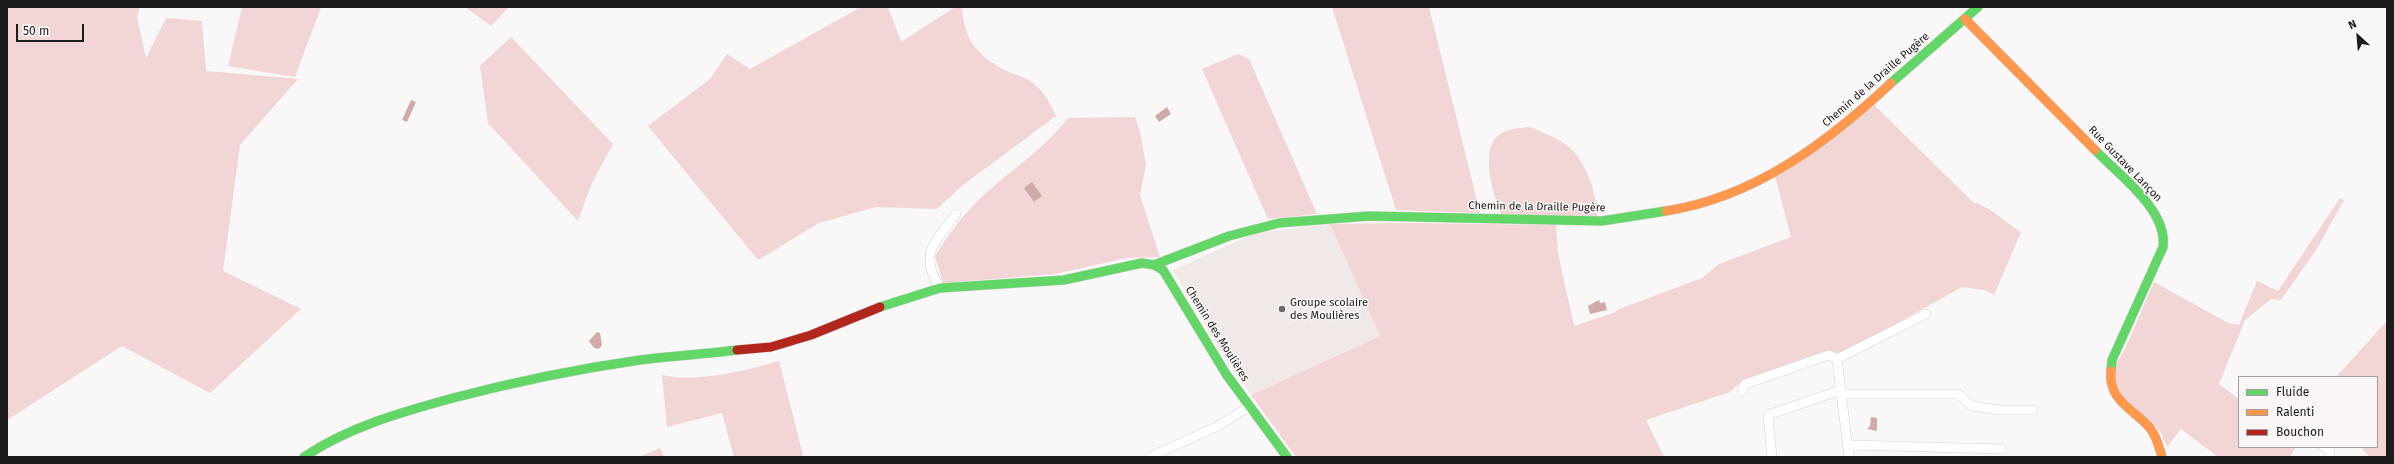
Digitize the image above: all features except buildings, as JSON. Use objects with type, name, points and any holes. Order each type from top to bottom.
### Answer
[{"type":"street","name":"Chemin de la Draille Pugère","points":[[1154,265],[1229,236],[1280,223],[1368,216],[1602,221],[1683,208],[1730,193],[1782,169],[1828,138],[1868,106],[1917,59],[1978,7]]},
{"type":"street","name":"Rue Gustave Lançon","points":[[1965,19],[2151,207],[2162,221],[2165,235],[2163,247],[2112,360],[2108,376],[2111,389],[2117,400],[2153,429],[2160,442],[2162,457]]},
{"type":"street","points":[[940,288],[929,268],[930,253],[956,214]]},
{"type":"street","points":[[304,457],[320,446],[355,429],[423,406],[500,386],[640,360],[771,347],[811,334],[896,301],[940,288],[1064,280],[1142,262],[1154,265]]},
{"type":"street","name":"Chemin des Moulières","points":[[1154,265],[1163,270],[1226,374],[1286,457]]},
{"type":"street","points":[[1837,359],[1926,314]]},
{"type":"street","points":[[1742,392],[1745,384],[1793,366],[1829,355],[1837,359]]},
{"type":"street","points":[[1837,359],[1849,445],[1849,457]]},
{"type":"street","points":[[1772,457],[1768,415],[1842,392],[1958,394],[1972,406],[1999,410],[2033,410]]},
{"type":"street","points":[[1150,457],[1218,426],[1250,406]]},
{"type":"street","points":[[1849,445],[2002,449]]},
{"type":"shaded area","points":[[7,7],[140,7],[137,17],[146,58],[166,18],[202,21],[206,71],[298,79],[240,145],[223,271],[301,309],[210,393],[122,346],[7,420]]},
{"type":"shaded area","points":[[242,7],[321,7],[295,77],[228,66]]},
{"type":"shaded area","points":[[465,7],[509,7],[491,26]]},
{"type":"shaded area","points":[[861,7],[888,7],[901,42],[955,7],[962,7],[963,19],[970,39],[981,54],[998,66],[1025,78],[1034,84],[1047,98],[1056,116],[963,185],[937,209],[876,207],[819,223],[758,260],[648,126],[710,79],[727,54],[750,69]]},
{"type":"shaded area","points":[[1332,7],[1429,7],[1480,213],[1396,210]]},
{"type":"shaded area","points":[[511,37],[613,144],[592,183],[578,221],[488,123],[480,66]]},
{"type":"shaded area","points":[[1238,54],[1249,59],[1317,214],[1268,219],[1202,69]]},
{"type":"shaded area","points":[[411,100],[416,102],[407,122],[402,120]]},
{"type":"shaded area","points":[[1873,104],[1973,202],[1993,212],[2021,232],[1994,295],[1985,290],[1962,287],[1842,354],[1830,351],[1742,381],[1730,392],[1646,420],[1664,457],[1296,457],[1251,395],[1380,336],[1330,224],[1408,223],[1556,225],[1558,254],[1574,326],[1616,312],[1617,310],[1702,278],[1719,264],[1791,237],[1775,176]]},
{"type":"shaded area","points":[[1167,107],[1171,114],[1159,122],[1155,116]]},
{"type":"shaded area","points":[[1135,117],[1140,132],[1146,165],[1140,195],[1160,257],[1126,258],[1055,274],[943,283],[935,256],[965,214],[997,183],[1040,148],[1068,118]]},
{"type":"shaded area","points":[[1530,127],[1566,144],[1575,153],[1588,175],[1594,192],[1597,217],[1502,216],[1492,186],[1489,162],[1490,150],[1493,141],[1503,132],[1511,129]]},
{"type":"shaded area","points":[[1032,182],[1042,196],[1034,202],[1024,188]]},
{"type":"shaded area","points":[[2340,198],[2344,200],[2316,250],[2281,300],[2271,299],[2245,320],[2219,384],[2238,398],[2238,448],[2295,448],[2290,457],[2218,457],[2181,429],[2167,447],[2161,433],[2153,423],[2122,398],[2109,376],[2126,347],[2154,282],[2228,323],[2239,325],[2257,281],[2278,291]]},
{"type":"shaded area","name":"Groupe scolaire des Moulières","points":[[1330,224],[1380,336],[1251,395],[1224,356],[1173,270],[1256,233]]},
{"type":"shaded area","points":[[1599,300],[1600,303],[1605,302],[1607,310],[1590,314],[1588,306]]},
{"type":"shaded area","points":[[2387,321],[2387,457],[2369,457],[2362,448],[2378,448],[2378,376],[2337,376]]},
{"type":"shaded area","points":[[597,332],[600,333],[602,345],[599,349],[594,348],[589,341]]},
{"type":"shaded area","points":[[779,361],[803,455],[800,457],[734,457],[722,413],[667,427],[662,375],[690,378],[705,377],[751,369]]},
{"type":"shaded area","points":[[1871,417],[1877,418],[1877,431],[1867,429],[1870,426]]},
{"type":"shaded area","points":[[660,448],[664,457],[639,457]]},
{"type":"traffic: fast","points":[[1891,83],[1978,7]]},
{"type":"traffic: fast","points":[[2095,150],[2140,194],[2158,220],[2162,233],[2163,247],[2112,360],[2111,371]]},
{"type":"traffic: fast","points":[[1154,265],[1229,236],[1279,223],[1369,216],[1602,221],[1666,211]]},
{"type":"traffic: fast","points":[[880,307],[940,288],[1064,280],[1142,263],[1154,265],[1163,270],[1226,374],[1287,457]]},
{"type":"traffic: fast","points":[[304,457],[321,446],[357,429],[414,409],[476,392],[593,367],[737,350]]},
{"type":"traffic: slow","points":[[1965,19],[2095,150]]},
{"type":"traffic: slow","points":[[1666,211],[1699,204],[1730,194],[1788,164],[1841,126],[1891,83]]},
{"type":"traffic: slow","points":[[2111,371],[2111,381],[2118,397],[2123,404],[2144,421],[2150,428],[2156,438],[2162,457]]},
{"type":"traffic: jam","points":[[737,350],[771,347],[811,335],[880,307]]},
{"type":"place","name":"Groupe scolaire des Moulières","points":[[1282,309]]}]
